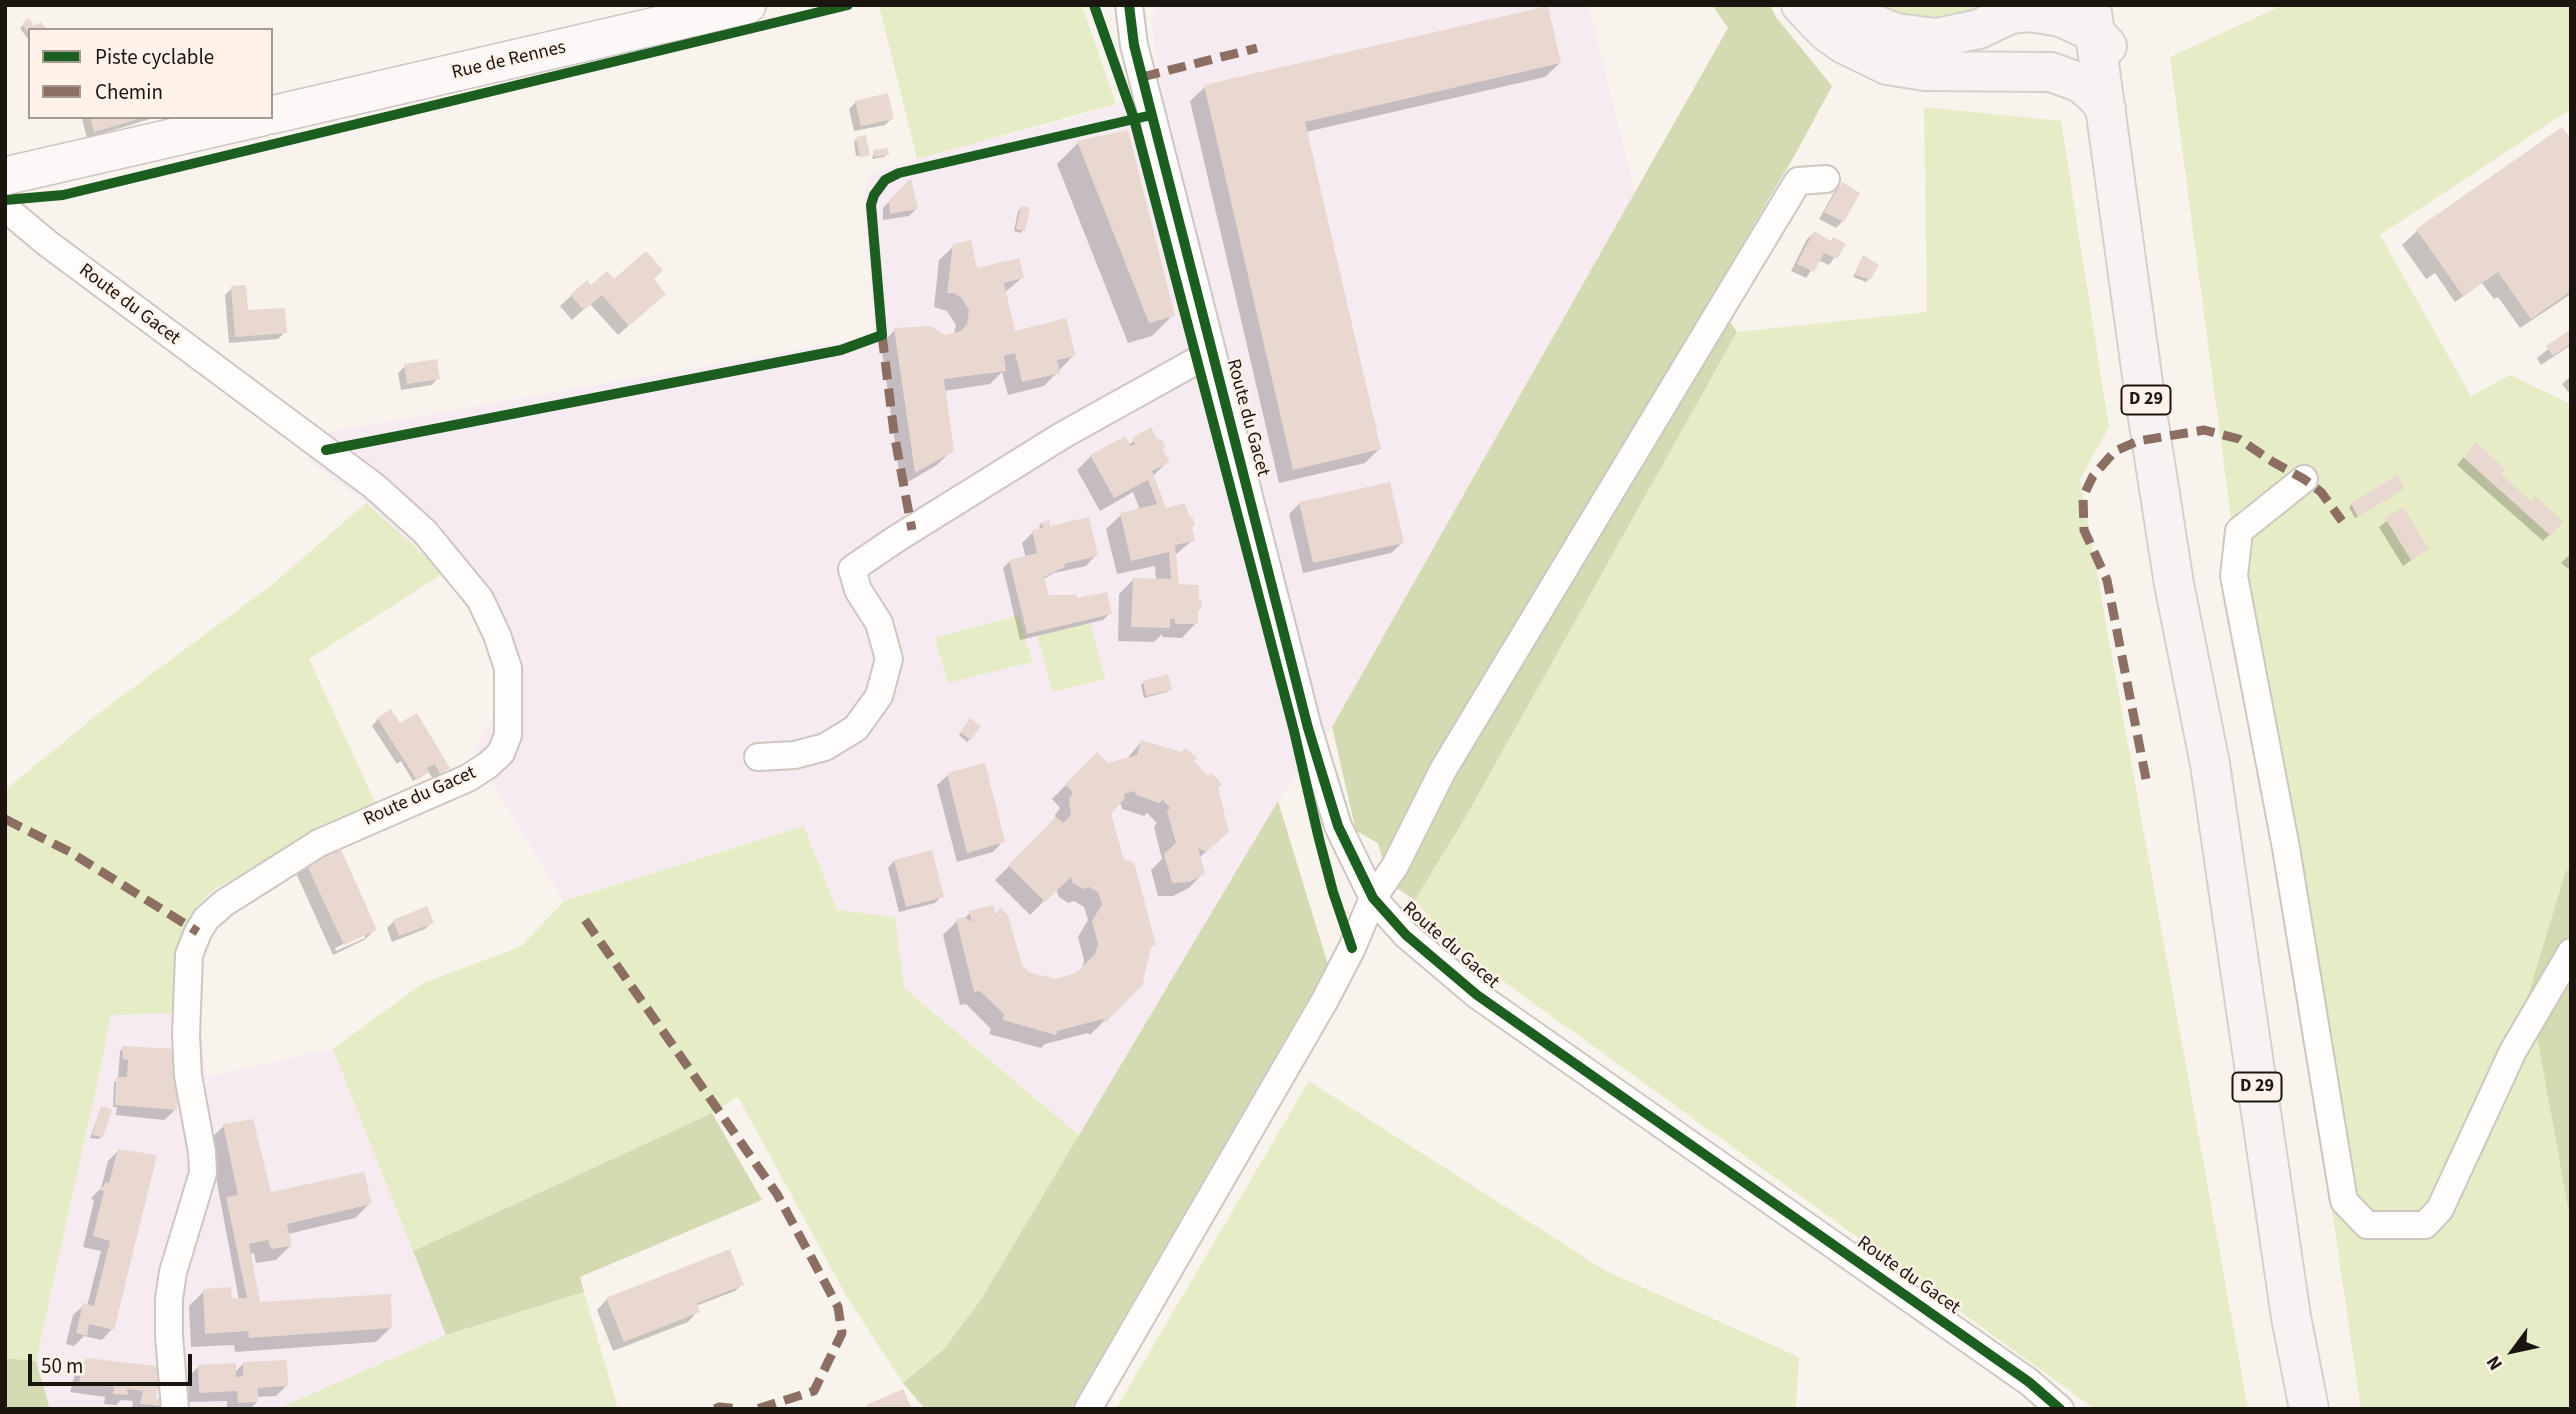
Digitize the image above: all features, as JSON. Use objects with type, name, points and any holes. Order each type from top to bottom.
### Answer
[{"type":"main road","name":"Rue de Rennes","points":[[273,115],[747,5]]},
{"type":"main road","points":[[1801,5],[1826,32],[1887,65],[1925,71],[2051,72],[2081,83],[2118,108]]},
{"type":"main road","points":[[1844,5],[1870,23],[1895,33],[1937,38],[1979,29],[2015,10]]},
{"type":"main road","name":"D 29","points":[[2015,10],[2061,17],[2101,15],[2118,108],[2172,570],[2210,764],[2289,1304],[2309,1409]]},
{"type":"main road","points":[[5,176],[253,119]]},
{"type":"street","points":[[1116,5],[1134,45]]},
{"type":"street","points":[[1129,5],[1134,45]]},
{"type":"street","name":"Route du Gacet","points":[[1134,45],[1308,728],[1338,826],[1373,898],[1406,935],[1477,995],[2029,1382],[2060,1409]]},
{"type":"street","points":[[1373,898],[1395,866],[1443,770],[1798,181],[1826,179]]},
{"type":"street","name":"Route du Gacet","points":[[5,205],[47,243],[374,486],[425,532],[480,599],[497,635],[508,668],[508,736],[501,753],[488,765],[468,778],[318,843],[224,903],[206,919],[198,932],[189,955],[186,1034],[188,1076],[202,1152],[203,1173],[173,1272],[169,1299],[175,1409]]},
{"type":"street","name":"Route du Gacet","points":[[758,757],[795,755],[825,747],[856,728],[878,696],[889,659],[879,623],[858,590],[852,569],[895,539],[1063,435],[1212,352]]},
{"type":"street","points":[[2304,479],[2251,518],[2239,531],[2234,576],[2286,848],[2344,1201],[2367,1224],[2425,1225],[2441,1209],[2513,1051],[2571,952]]},
{"type":"street","name":"Route du Gacet","points":[[1088,1409],[1325,1000],[1352,948],[1373,898]]},
{"type":"shaded area","points":[[1158,5],[1589,5],[1635,192],[1332,727],[1278,801],[1080,1136],[903,987],[895,918],[837,910],[804,826],[564,901],[474,753],[493,717],[493,674],[476,615],[444,573],[366,503],[307,459],[329,432],[860,339],[875,334],[864,196],[871,174],[936,153],[1070,119],[1116,104],[1160,84],[1151,19]]},
{"type":"shaded area","points":[[199,1011],[206,1077],[333,1049],[446,1335],[277,1409],[50,1409],[36,1361],[110,1014]]},
{"type":"green space","points":[[879,5],[1082,5],[1116,104],[917,159]]},
{"type":"green space","points":[[1712,5],[1770,5],[1776,17],[1832,86],[1712,296],[1737,332],[1468,813],[1415,900],[1389,883],[1378,843],[1356,831],[1332,727],[1728,28]]},
{"type":"green space","points":[[1863,5],[1994,5],[1940,26]]},
{"type":"green space","points":[[2283,5],[2571,5],[2571,109],[2380,235],[2471,396],[2510,375],[2571,404],[2571,865],[2565,873],[2529,992],[2571,1225],[2571,1409],[2361,1409],[2234,541],[2170,57]]},
{"type":"green space","points":[[1924,107],[2061,121],[2109,427],[2080,479],[2248,1409],[2095,1409],[1449,942],[1415,900],[1468,813],[1737,332],[1927,312]]},
{"type":"green space","points":[[366,503],[444,573],[309,659],[376,804],[326,826],[215,889],[198,905],[190,919],[182,948],[180,1013],[110,1015],[36,1361],[5,1358],[5,790],[98,714],[274,583]]},
{"type":"green space","points":[[1019,615],[1032,662],[948,683],[935,638]]},
{"type":"green space","points":[[1090,623],[1105,679],[1053,692],[1037,636]]},
{"type":"green space","points":[[1278,801],[1328,965],[1073,1409],[925,1409],[903,1383],[944,1349],[982,1298]]},
{"type":"green space","points":[[804,826],[837,910],[895,917],[904,988],[1080,1136],[982,1298],[944,1349],[903,1383],[848,1299],[738,1097],[712,1113],[413,1251],[333,1049],[423,983],[522,946],[564,901]]},
{"type":"green space","points":[[2571,865],[2571,1225],[2529,992],[2565,873]]},
{"type":"green space","points":[[1309,1081],[1606,1271],[1799,1357],[1796,1409],[1116,1409]]},
{"type":"green space","points":[[712,1113],[762,1200],[580,1277],[584,1292],[446,1335],[413,1251]]},
{"type":"green space","points":[[584,1292],[618,1409],[277,1409],[446,1335]]},
{"type":"green space","points":[[5,1358],[36,1361],[50,1409],[5,1409]]},
{"type":"building","points":[[1548,6],[1561,63],[1305,122],[1381,449],[1293,470],[1204,85]]},
{"type":"building","points":[[29,18],[34,26],[41,22],[46,28],[28,28],[28,32],[22,24]]},
{"type":"building","points":[[888,93],[894,119],[861,126],[855,101]]},
{"type":"building","points":[[91,119],[139,119],[94,132]]},
{"type":"building","points":[[2562,127],[2571,139],[2571,291],[2531,319],[2498,272],[2463,296],[2416,229]]},
{"type":"building","points":[[1128,130],[1175,316],[1149,323],[1077,141]]},
{"type":"building","points":[[866,135],[870,155],[860,158],[856,137]]},
{"type":"building","points":[[888,148],[889,155],[874,157],[873,150]]},
{"type":"building","points":[[911,178],[918,209],[890,214],[889,200]]},
{"type":"building","points":[[1842,182],[1860,193],[1844,222],[1824,212]]},
{"type":"building","points":[[1021,206],[1030,208],[1025,231],[1016,229]]},
{"type":"building","points":[[1814,231],[1831,241],[1833,237],[1846,244],[1837,259],[1824,253],[1814,272],[1797,264]]},
{"type":"building","points":[[971,240],[977,268],[1019,258],[1024,278],[1004,283],[1015,331],[1066,318],[1076,356],[1057,360],[1060,373],[1022,382],[1015,353],[1004,356],[1006,371],[944,379],[954,451],[915,473],[894,328],[931,326],[945,335],[961,331],[967,324],[969,310],[961,297],[947,293],[953,244]]},
{"type":"building","points":[[646,251],[663,270],[654,279],[666,294],[629,326],[602,295],[584,310],[570,295],[587,280],[591,285],[607,271],[614,279]]},
{"type":"building","points":[[1863,255],[1879,265],[1870,280],[1854,274]]},
{"type":"building","points":[[246,285],[248,310],[285,308],[287,333],[235,337],[231,286]]},
{"type":"building","points":[[2571,329],[2571,343],[2553,356],[2546,346]]},
{"type":"building","points":[[437,359],[440,379],[407,384],[404,364]]},
{"type":"building","points":[[1151,427],[1157,439],[1162,440],[1165,446],[1163,450],[1170,462],[1152,471],[1166,508],[1185,503],[1195,524],[1192,528],[1195,541],[1175,545],[1179,584],[1199,585],[1202,608],[1198,611],[1198,624],[1175,624],[1175,619],[1170,619],[1170,628],[1131,627],[1133,578],[1171,579],[1169,552],[1131,561],[1120,513],[1157,504],[1148,480],[1114,498],[1090,455],[1125,436],[1131,446],[1135,444],[1132,438]]},
{"type":"building","points":[[2476,442],[2505,469],[2501,474],[2531,501],[2535,496],[2563,521],[2551,536],[2463,457]]},
{"type":"building","points":[[2397,475],[2405,488],[2358,517],[2351,503]]},
{"type":"building","points":[[1390,482],[1404,543],[1313,563],[1299,502]]},
{"type":"building","points":[[2403,507],[2429,549],[2411,560],[2385,518]]},
{"type":"building","points":[[1089,517],[1098,556],[1064,564],[1065,567],[1044,577],[1049,595],[1077,595],[1078,598],[1107,592],[1112,614],[1027,634],[1009,560],[1037,553],[1032,530],[1043,528],[1041,522],[1049,520],[1050,526]]},
{"type":"building","points":[[1168,674],[1172,690],[1146,696],[1143,681]]},
{"type":"building","points":[[391,709],[400,723],[417,713],[450,768],[440,774],[435,764],[427,768],[429,772],[417,780],[377,718]]},
{"type":"building","points":[[970,718],[981,726],[971,740],[960,732]]},
{"type":"building","points":[[1141,740],[1182,752],[1185,748],[1197,758],[1194,761],[1208,776],[1211,773],[1217,778],[1222,785],[1218,788],[1229,832],[1206,852],[1198,848],[1205,874],[1189,882],[1172,883],[1164,854],[1176,843],[1167,811],[1170,808],[1163,800],[1159,803],[1136,795],[1135,791],[1124,794],[1125,798],[1111,814],[1124,860],[1134,862],[1156,945],[1152,945],[1143,980],[1145,982],[1106,1022],[1103,1019],[1057,1031],[1056,1035],[1003,1020],[1004,1014],[980,991],[974,992],[956,919],[964,917],[972,922],[969,911],[993,905],[996,916],[1000,907],[1008,915],[1022,965],[1029,972],[1055,979],[1076,973],[1095,954],[1098,944],[1092,921],[1102,904],[1098,892],[1089,887],[1083,889],[1073,883],[1071,877],[1045,902],[1008,865],[1056,817],[1063,823],[1071,815],[1069,799],[1073,792],[1065,784],[1097,752],[1108,763],[1137,755]]},
{"type":"building","points":[[985,763],[1005,842],[967,853],[947,773]]},
{"type":"building","points":[[339,845],[377,930],[344,945],[305,861]]},
{"type":"building","points":[[932,850],[944,897],[906,907],[894,860]]},
{"type":"building","points":[[427,906],[434,923],[399,936],[393,920]]},
{"type":"building","points":[[122,1046],[179,1049],[177,1110],[115,1105],[116,1077],[127,1077],[128,1060],[123,1059]]},
{"type":"building","points":[[101,1106],[112,1110],[103,1137],[92,1135]]},
{"type":"building","points":[[253,1119],[271,1192],[364,1172],[372,1204],[287,1224],[292,1246],[271,1249],[268,1240],[249,1244],[260,1302],[391,1294],[392,1328],[249,1338],[248,1331],[205,1334],[203,1289],[231,1287],[232,1298],[247,1298],[226,1197],[238,1195],[223,1124]]},
{"type":"building","points":[[118,1149],[157,1155],[114,1330],[89,1324],[87,1336],[76,1333],[83,1303],[94,1306],[110,1241],[93,1236],[104,1191],[100,1190],[101,1186],[104,1187],[105,1182],[109,1183]]},
{"type":"building","points":[[730,1249],[744,1285],[697,1303],[700,1312],[624,1342],[606,1298]]},
{"type":"building","points":[[86,1358],[157,1366],[160,1374],[156,1399],[162,1398],[163,1406],[140,1404],[143,1391],[127,1389],[128,1395],[113,1394],[114,1387],[79,1382]]},
{"type":"building","points":[[287,1360],[288,1386],[258,1388],[258,1402],[238,1403],[237,1391],[199,1393],[198,1365],[236,1363],[236,1377],[243,1376],[243,1362]]},
{"type":"building","points":[[903,1389],[912,1409],[868,1409],[866,1405]]},
{"type":"marked path","points":[[1142,77],[1257,48]]},
{"type":"marked path","points":[[882,335],[894,433],[912,530]]},
{"type":"marked path","points":[[2146,779],[2107,580],[2084,530],[2083,497],[2093,476],[2115,451],[2138,441],[2204,430],[2239,439],[2304,479],[2321,492],[2342,521]]},
{"type":"marked path","points":[[5,819],[70,852],[198,932]]},
{"type":"marked path","points":[[585,920],[777,1194],[838,1307],[842,1333],[814,1391],[757,1409]]},
{"type":"marked path","points":[[715,1409],[740,1409]]},
{"type":"cycle path","points":[[5,200],[63,195],[848,5]]},
{"type":"cycle path","points":[[1094,5],[1134,119],[1294,731],[1319,839],[1352,948]]},
{"type":"cycle path","points":[[1129,5],[1134,45],[1308,728],[1338,826],[1373,898],[1406,935],[1477,995],[2029,1382],[2060,1409]]},
{"type":"cycle path","points":[[326,450],[841,350],[882,335],[871,205],[874,195],[885,180],[899,173],[1152,115]]}]
